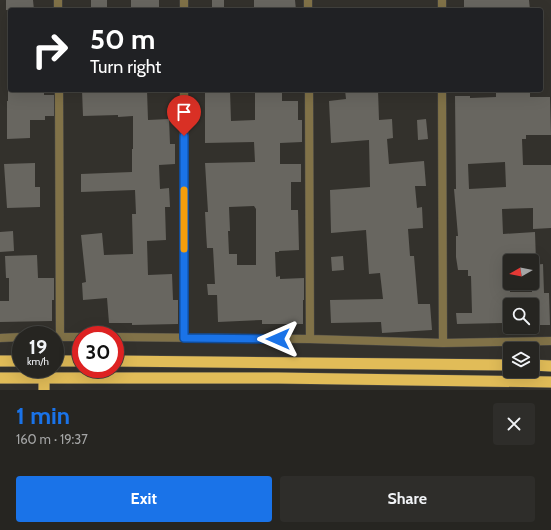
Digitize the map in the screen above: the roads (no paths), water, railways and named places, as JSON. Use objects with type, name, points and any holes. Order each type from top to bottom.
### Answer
[{"type":"highway","points":[[0,360],[12,361]]},
{"type":"highway","points":[[124,361],[503,365]]},
{"type":"highway","points":[[539,365],[551,366]]},
{"type":"highway","points":[[0,378],[12,378]]},
{"type":"highway","points":[[44,378],[44,390]]},
{"type":"highway","points":[[64,378],[278,378],[551,382]]},
{"type":"street","points":[[58,326],[59,92]]},
{"type":"street","points":[[184,92],[184,338]]},
{"type":"street","points":[[309,92],[310,339]]},
{"type":"street","points":[[442,92],[443,343]]},
{"type":"street","points":[[0,338],[12,337]]},
{"type":"street","points":[[124,337],[310,339],[443,343],[551,341]]}]
